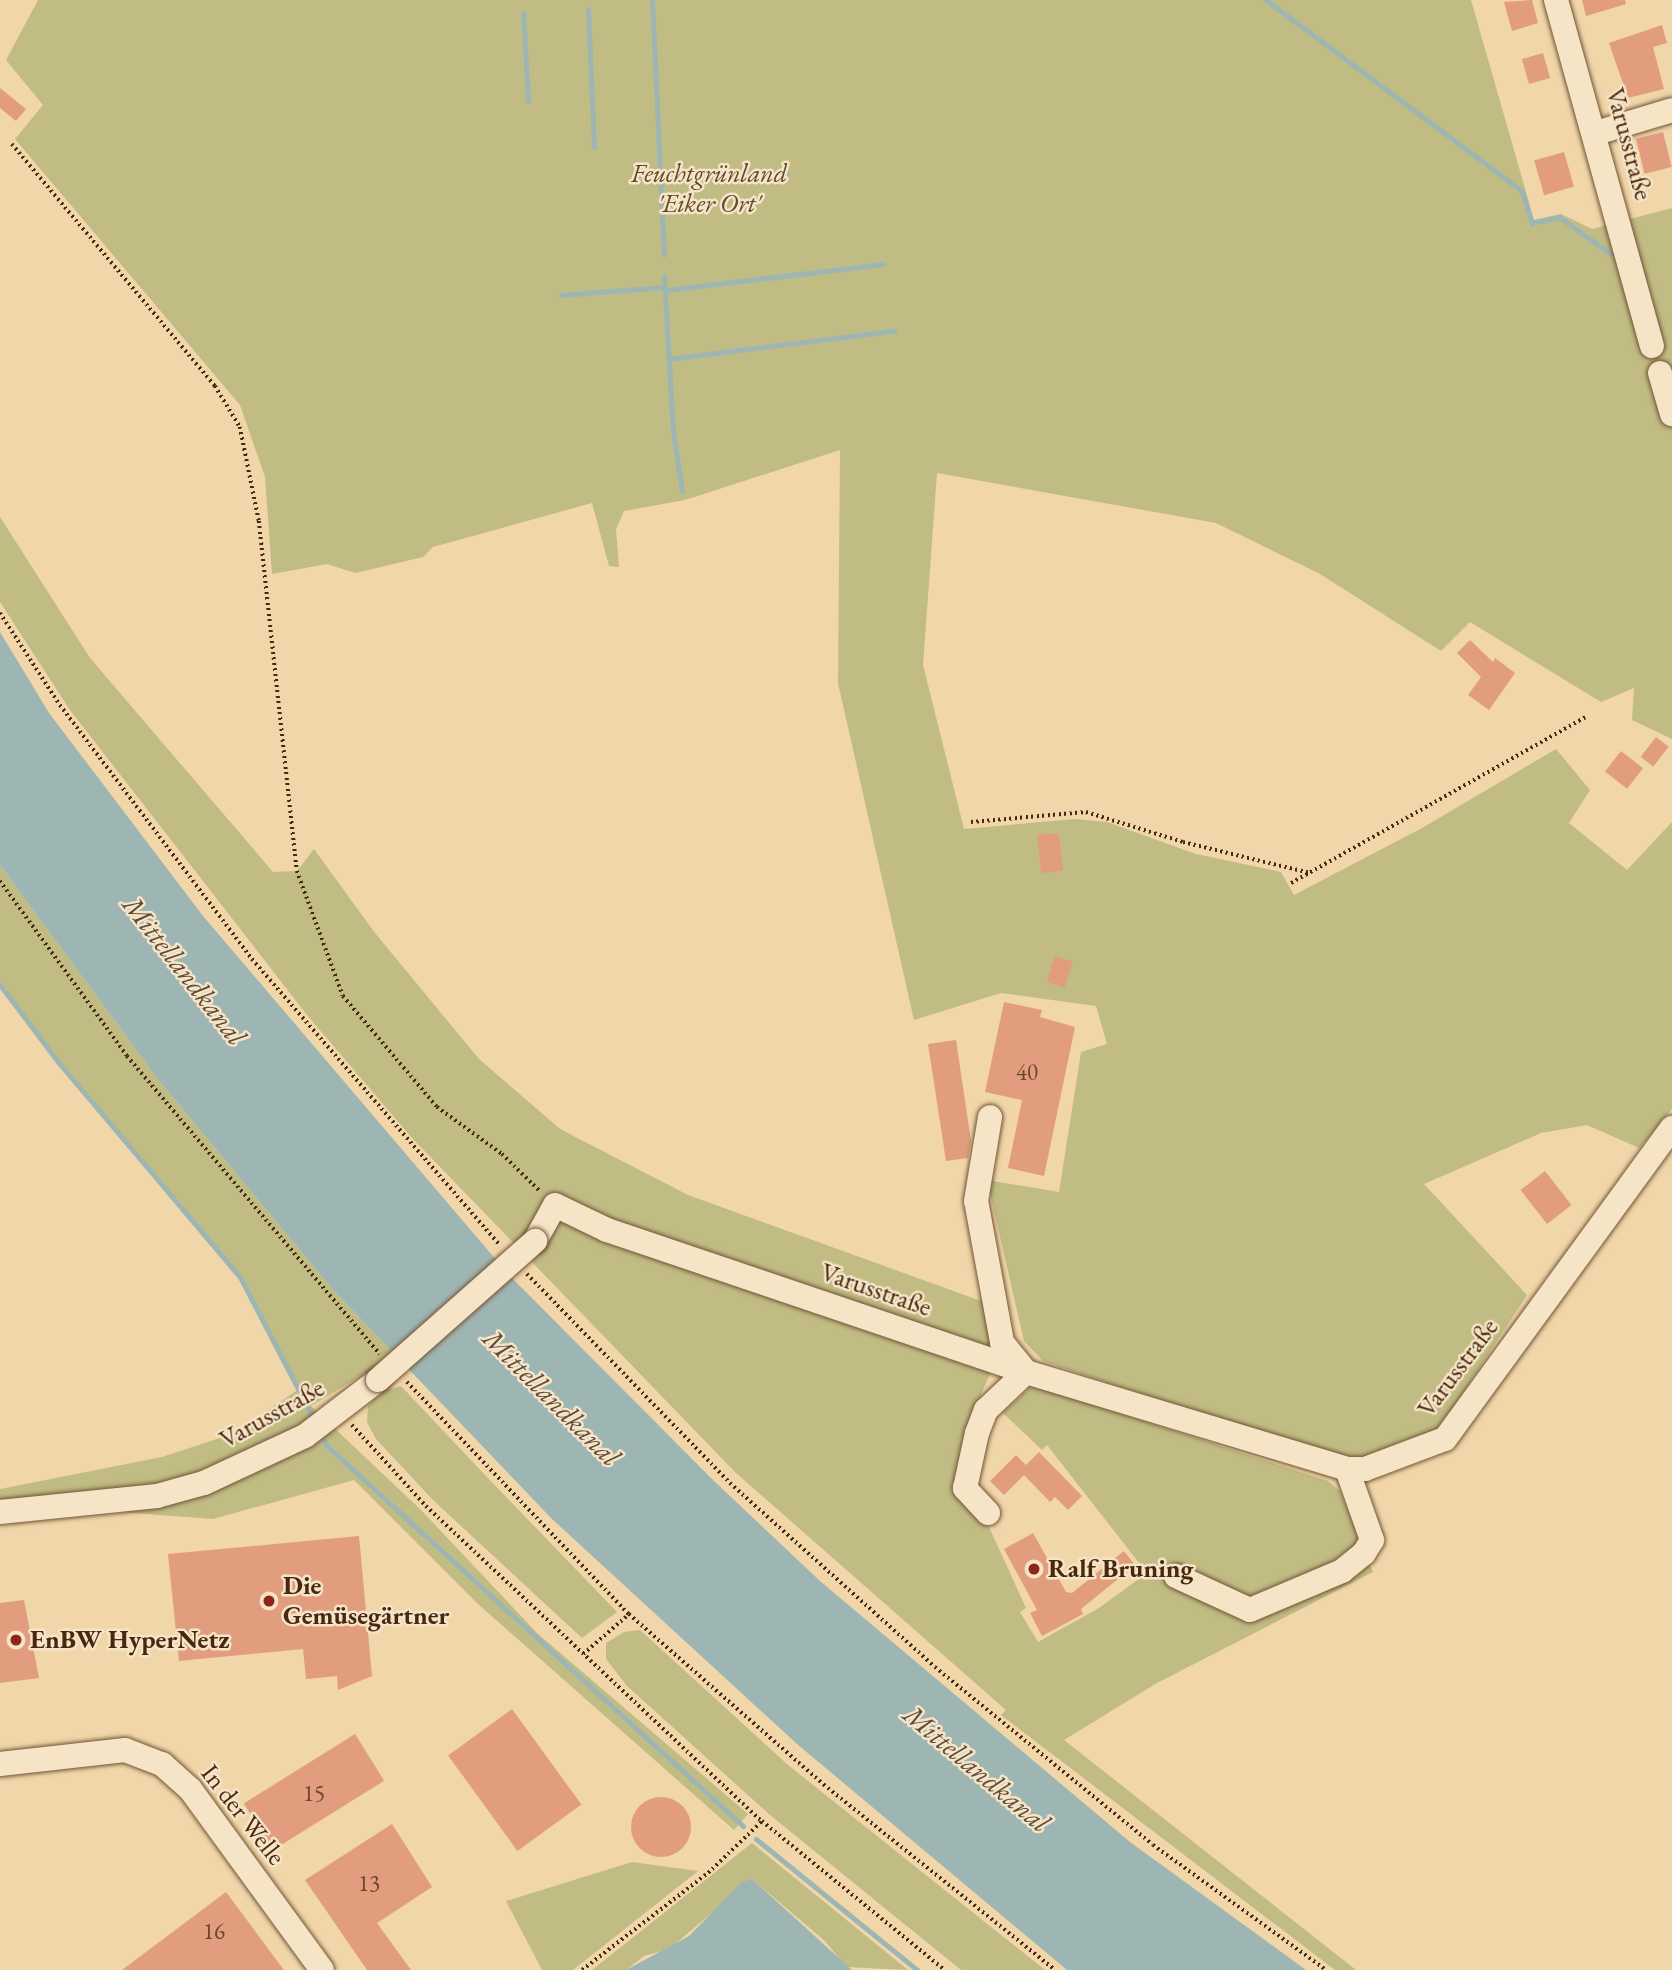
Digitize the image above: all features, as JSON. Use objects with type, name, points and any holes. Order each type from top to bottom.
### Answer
[{"type":"street","name":"Varusstraße","points":[[1556,0],[1596,133],[1652,346]]},
{"type":"street","points":[[1596,133],[1672,110]]},
{"type":"street","points":[[1660,373],[1672,414]]},
{"type":"street","points":[[988,1513],[965,1488],[974,1442],[986,1410],[1026,1372],[1002,1342],[976,1201],[990,1117]]},
{"type":"street","name":"Varusstraße","points":[[0,1512],[157,1496],[204,1483],[305,1436],[335,1416],[535,1241],[555,1205],[607,1230],[1026,1372],[1347,1469],[1384,1465],[1445,1439],[1672,1128]]},
{"type":"street","points":[[1176,1576],[1250,1609],[1342,1571],[1364,1553],[1372,1540],[1347,1469]]},
{"type":"street","name":"In der Welle","points":[[0,1764],[125,1750],[162,1764],[190,1789],[322,1970]]},
{"type":"path","points":[[12,144],[215,386],[240,427],[259,521],[297,871],[343,996],[437,1107],[502,1154],[555,1205]]},
{"type":"path","points":[[0,613],[60,705],[252,959],[502,1247]]},
{"type":"path","points":[[1291,883],[1586,717]]},
{"type":"path","points":[[971,822],[1086,812],[1183,842],[1310,873]]},
{"type":"path","points":[[0,881],[127,1056],[388,1371],[629,1614],[828,1788],[1055,1970]]},
{"type":"path","points":[[518,1265],[730,1483],[935,1667],[1153,1845],[1326,1970]]},
{"type":"path","points":[[335,1416],[762,1821],[945,1970]]},
{"type":"path","points":[[583,1654],[629,1614]]},
{"type":"path","points":[[582,1970],[708,1873],[762,1821]]},
{"type":"green space","name":"Feuchtgrünland 'Eiker Ort'","points":[[38,0],[1471,0],[1534,220],[1561,214],[1592,229],[1672,208],[1672,739],[1632,720],[1634,688],[1601,702],[1470,622],[1441,651],[1320,574],[1216,523],[937,473],[923,665],[964,829],[1075,819],[1107,822],[1196,854],[1281,872],[1294,895],[1422,828],[1556,749],[1590,790],[1569,823],[1627,870],[1672,822],[1672,1109],[1639,1148],[1587,1125],[1541,1133],[1424,1184],[1527,1295],[1438,1431],[1351,1464],[1043,1361],[1024,1341],[987,1180],[1059,1192],[1081,1052],[1107,1044],[1096,1006],[1001,993],[914,1020],[838,683],[840,450],[685,500],[624,511],[616,529],[619,567],[609,566],[592,503],[433,547],[423,557],[355,573],[327,564],[272,574],[265,477],[240,405],[15,139],[43,105],[6,60]]},
{"type":"green space","points":[[0,517],[90,658],[273,872],[297,871],[314,849],[375,933],[479,1059],[560,1129],[688,1195],[995,1306],[999,1353],[966,1429],[958,1489],[989,1527],[1026,1608],[1020,1612],[1038,1642],[1099,1608],[1147,1573],[1047,1445],[1042,1450],[1003,1413],[1033,1385],[1328,1481],[1340,1491],[1373,1572],[1157,1683],[1064,1740],[1356,1970],[1335,1970],[1001,1715],[1006,1710],[736,1473],[412,1138],[307,1015],[70,710],[0,602]]},
{"type":"green space","points":[[0,865],[157,1078],[334,1291],[395,1355],[311,1406],[421,1510],[537,1633],[748,1814],[734,1830],[478,1604],[354,1480],[213,1519],[0,1503],[0,1489],[162,1457],[235,1433],[299,1389],[240,1277],[59,1063],[0,985]]},
{"type":"green space","points":[[401,1386],[617,1612],[582,1638],[433,1500],[376,1439],[367,1422],[368,1406],[381,1392]]},
{"type":"green space","points":[[640,1630],[788,1765],[1045,1970],[961,1970],[770,1815],[627,1686],[606,1659],[606,1643],[624,1632]]},
{"type":"green space","points":[[752,1843],[908,1970],[846,1967],[825,1941],[752,1879],[669,1949],[644,1956],[626,1970],[592,1970]]},
{"type":"green space","points":[[632,1862],[698,1871],[573,1970],[542,1970],[506,1901]]},
{"type":"water","name":"Mittellandkanal","points":[[0,632],[49,713],[203,916],[509,1275],[713,1480],[820,1581],[1130,1842],[1306,1970],[1067,1970],[797,1744],[552,1519],[334,1291],[157,1078],[0,865]]},
{"type":"water","points":[[752,1879],[852,1970],[626,1970],[689,1936],[741,1883]]},
{"type":"building","points":[[1532,0],[1538,23],[1512,31],[1504,2]]},
{"type":"building","points":[[1582,0],[1625,0],[1626,4],[1586,16]]},
{"type":"building","points":[[1662,25],[1667,43],[1653,47],[1664,89],[1628,98],[1609,43]]},
{"type":"building","points":[[1543,53],[1550,78],[1529,84],[1522,59]]},
{"type":"building","points":[[0,88],[26,109],[16,121],[0,108]]},
{"type":"building","points":[[1663,132],[1672,167],[1645,174],[1636,139]]},
{"type":"building","points":[[1564,152],[1574,187],[1544,195],[1534,161]]},
{"type":"building","points":[[1470,640],[1493,662],[1495,658],[1515,673],[1489,710],[1468,695],[1481,677],[1457,653]]},
{"type":"building","points":[[1656,737],[1669,747],[1653,767],[1641,757]]},
{"type":"building","points":[[1621,751],[1643,768],[1627,789],[1605,771]]},
{"type":"building","points":[[1059,833],[1063,871],[1041,873],[1037,835]]},
{"type":"building","points":[[1055,956],[1073,962],[1065,988],[1047,982]]},
{"type":"building","points":[[1004,1002],[1042,1010],[1040,1017],[1075,1027],[1044,1176],[1008,1168],[1022,1100],[985,1092]]},
{"type":"building","points":[[956,1040],[971,1141],[968,1158],[946,1161],[928,1044]]},
{"type":"building","points":[[1545,1171],[1571,1205],[1547,1224],[1521,1190]]},
{"type":"building","points":[[1039,1452],[1082,1496],[1068,1510],[1055,1497],[1050,1502],[1024,1475],[1004,1495],[990,1481],[1016,1455],[1026,1465]]},
{"type":"building","name":"Ralf Bruning","points":[[1033,1533],[1066,1592],[1072,1593],[1124,1551],[1135,1565],[1081,1609],[1083,1614],[1042,1636],[1030,1613],[1037,1610],[1004,1549]]},
{"type":"building","name":"Die Gemüsegärtner","points":[[359,1536],[372,1676],[338,1690],[337,1676],[306,1679],[303,1649],[179,1661],[168,1554]]},
{"type":"building","name":"EnBW HyperNetz","points":[[24,1600],[39,1678],[0,1683],[0,1603]]},
{"type":"building","points":[[512,1709],[581,1804],[517,1851],[448,1755]]},
{"type":"building","points":[[355,1734],[384,1781],[273,1850],[244,1803]]},
{"type":"building","points":[[661,1797],[682,1806],[691,1827],[682,1848],[661,1857],[640,1848],[631,1827],[640,1806]]},
{"type":"building","points":[[392,1824],[432,1887],[377,1923],[411,1970],[367,1970],[305,1880]]},
{"type":"building","points":[[226,1892],[284,1970],[122,1970]]},
{"type":"waterway","points":[[652,0],[664,255]]},
{"type":"waterway","points":[[1266,0],[1522,191],[1532,223],[1559,217],[1611,254]]},
{"type":"waterway","points":[[588,9],[594,147]]},
{"type":"waterway","points":[[523,13],[528,101]]},
{"type":"waterway","points":[[659,178],[787,173]]},
{"type":"waterway","points":[[666,290],[883,264]]},
{"type":"waterway","points":[[664,276],[673,431],[682,491]]},
{"type":"waterway","points":[[561,295],[665,287]]},
{"type":"waterway","points":[[668,359],[894,331]]},
{"type":"waterway","points":[[0,985],[59,1063],[240,1277],[314,1420]]},
{"type":"waterway","points":[[320,1432],[326,1445],[743,1826]]},
{"type":"waterway","points":[[756,1839],[917,1970]]},
{"type":"place","name":"Ralf Bruning","points":[[1034,1569]]},
{"type":"place","name":"Die Gemüsegärtner","points":[[269,1601]]},
{"type":"place","name":"EnBW HyperNetz","points":[[16,1640]]}]
